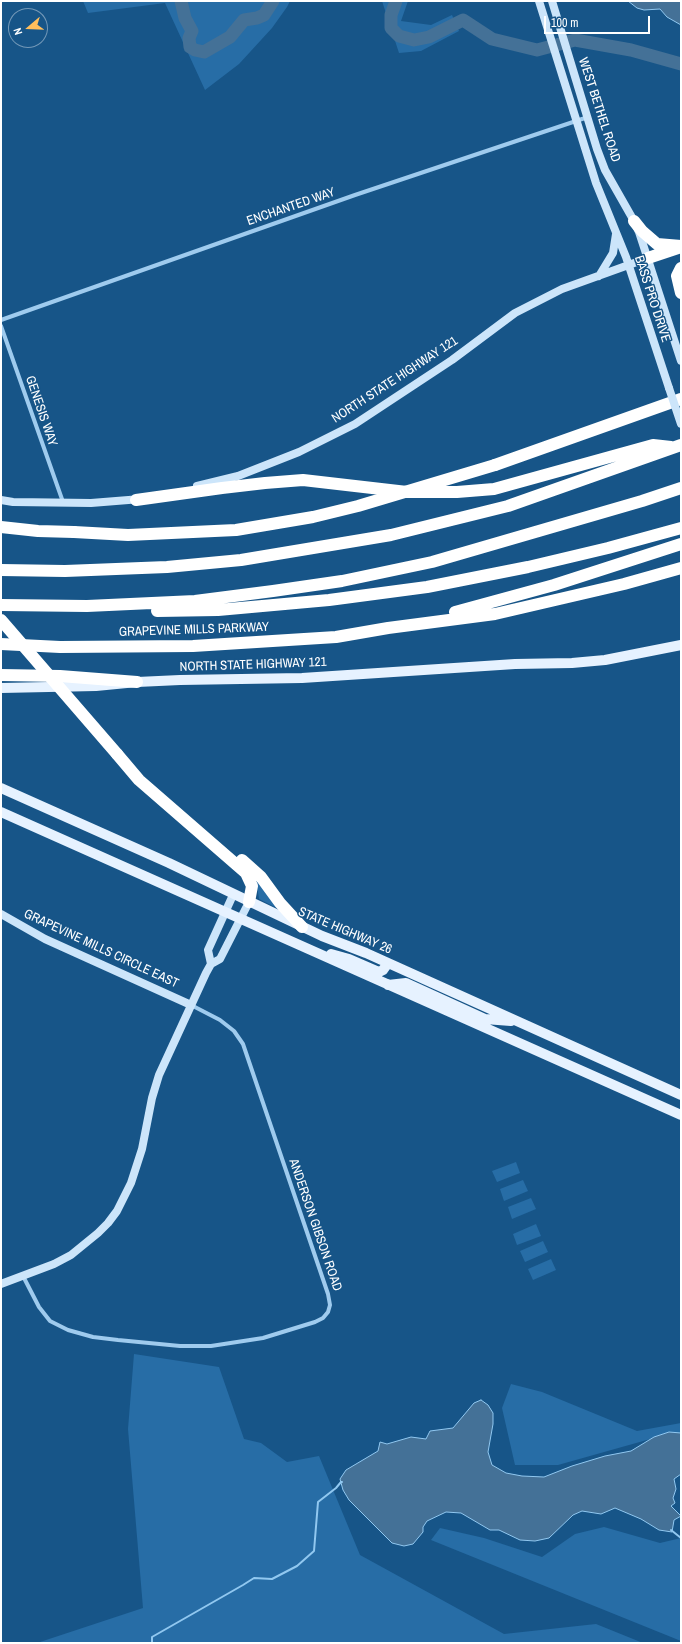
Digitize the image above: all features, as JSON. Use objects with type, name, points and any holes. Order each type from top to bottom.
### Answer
[{"type":"highway","points":[[634,221],[642,231],[657,244],[681,247]]},
{"type":"highway","points":[[648,258],[681,247]]},
{"type":"highway","points":[[681,268],[677,276],[681,293]]},
{"type":"highway","points":[[1,527],[38,531],[128,535],[236,530],[313,517],[350,508],[495,465],[552,443],[681,399]]},
{"type":"highway","points":[[136,500],[229,487],[303,480],[407,492],[464,492],[494,489],[653,445],[679,446]]},
{"type":"highway","points":[[1,570],[66,571],[182,565],[241,560],[391,535],[508,506],[679,446]]},
{"type":"highway","points":[[1,605],[116,605],[195,601],[342,581],[432,562],[681,488]]},
{"type":"highway","points":[[116,605],[156,611],[218,610],[336,599],[427,587],[528,567],[608,548],[681,528]]},
{"type":"highway","points":[[388,628],[478,607],[554,585],[681,544]]},
{"type":"highway","points":[[388,628],[495,614],[624,584],[681,568]]},
{"type":"highway","points":[[1,620],[139,780],[197,828],[246,873],[252,886],[249,902]]},
{"type":"highway","name":"GRAPEVINE MILLS PARKWAY","points":[[1,644],[60,646],[193,646],[336,637],[388,628]]},
{"type":"highway","points":[[1,675],[60,676],[137,682]]},
{"type":"highway","points":[[197,828],[253,869],[302,927]]},
{"type":"main road","name":"WEST BETHEL ROAD","points":[[539,1],[596,183]]},
{"type":"main road","name":"WEST BETHEL ROAD","points":[[552,1],[605,170],[634,221]]},
{"type":"main road","name":"BASS PRO DRIVE","points":[[596,183],[629,266],[681,424]]},
{"type":"main road","name":"BASS PRO DRIVE","points":[[634,221],[648,258],[681,361]]},
{"type":"main road","points":[[599,276],[606,268],[614,253],[616,231]]},
{"type":"main road","name":"NORTH STATE HIGHWAY 121","points":[[1,500],[13,502],[91,503],[136,500],[238,476],[299,452],[355,424],[452,360],[515,313],[562,289],[648,258]]},
{"type":"main road","name":"NORTH STATE HIGHWAY 121","points":[[1,688],[96,686],[137,682],[302,678],[515,664],[572,663],[605,660],[681,644]]},
{"type":"main road","name":"STATE HIGHWAY 26","points":[[1,788],[168,863],[302,927],[388,963],[681,1095]]},
{"type":"main road","points":[[1,812],[681,1115]]},
{"type":"main road","points":[[211,964],[208,950],[233,895]]},
{"type":"main road","points":[[1,1284],[54,1264],[71,1254],[98,1233],[117,1211],[131,1183],[142,1149],[152,1098],[159,1075],[211,964],[220,959],[249,902]]},
{"type":"main road","name":"GRAPEVINE MILLS CIRCLE EAST","points":[[1,914],[45,939],[191,1005]]},
{"type":"main road","points":[[317,954],[338,956],[379,972],[383,970],[388,963]]},
{"type":"main road","points":[[388,985],[406,983],[485,1019],[515,1021]]},
{"type":"street","name":"ENCHANTED WAY","points":[[1,320],[348,197],[589,117]]},
{"type":"street","name":"GENESIS WAY","points":[[1,326],[63,503]]},
{"type":"street","name":"ANDERSON GIBSON ROAD","points":[[23,1276],[39,1307],[50,1321],[68,1330],[93,1337],[118,1340],[180,1346],[211,1346],[263,1338],[315,1322],[323,1318],[328,1312],[330,1305],[328,1294],[243,1044],[234,1031],[220,1020],[191,1005]]},
{"type":"shaded area","points":[[83,1],[290,1],[272,28],[239,64],[205,90],[165,3],[88,13]]},
{"type":"shaded area","points":[[382,1],[408,1],[401,21],[431,25],[452,15],[459,31],[421,51],[399,53]]},
{"type":"shaded area","points":[[628,1],[681,1],[681,25],[667,17],[660,9],[644,10],[637,8]]},
{"type":"shaded area","points":[[256,879],[277,908],[259,899]]},
{"type":"shaded area","points":[[516,1162],[520,1173],[497,1182],[492,1171]]},
{"type":"shaded area","points":[[523,1180],[528,1191],[504,1201],[500,1189]]},
{"type":"shaded area","points":[[531,1198],[536,1209],[512,1219],[508,1207]]},
{"type":"shaded area","points":[[536,1224],[541,1236],[517,1245],[513,1234]]},
{"type":"shaded area","points":[[543,1241],[548,1252],[525,1262],[520,1251]]},
{"type":"shaded area","points":[[551,1259],[556,1270],[533,1280],[528,1269]]},
{"type":"shaded area","points":[[134,1354],[219,1367],[244,1439],[261,1443],[287,1462],[319,1456],[360,1555],[504,1634],[596,1624],[643,1643],[37,1643],[143,1608],[128,1429]]},
{"type":"shaded area","points":[[511,1384],[542,1392],[637,1431],[681,1423],[681,1437],[661,1436],[558,1465],[515,1465],[502,1408]]},
{"type":"shaded area","points":[[481,1400],[488,1405],[493,1413],[493,1424],[488,1452],[492,1465],[506,1473],[522,1476],[544,1477],[572,1466],[605,1456],[631,1451],[654,1437],[669,1432],[681,1433],[681,1474],[674,1479],[676,1489],[673,1498],[675,1503],[671,1506],[681,1516],[674,1520],[672,1532],[659,1530],[641,1519],[615,1508],[601,1514],[582,1511],[573,1515],[549,1538],[535,1541],[520,1540],[499,1530],[490,1530],[461,1513],[446,1512],[427,1521],[423,1527],[423,1532],[413,1544],[404,1546],[392,1543],[349,1500],[343,1490],[340,1479],[346,1470],[378,1451],[380,1442],[387,1444],[411,1437],[426,1439],[430,1431],[453,1428],[474,1403]]},
{"type":"shaded area","points":[[604,1527],[660,1543],[681,1538],[681,1641],[431,1540],[440,1528],[484,1538],[542,1557],[575,1534]]},
{"type":"waterway","points":[[181,1],[185,18],[192,31],[189,38],[190,47],[204,52],[230,37],[244,20],[257,18],[264,15],[273,1]]},
{"type":"waterway","points":[[396,1],[391,15],[391,28],[399,36],[414,40],[429,37],[463,20],[492,39],[537,50],[575,40],[631,50],[681,64]]},
{"type":"waterway","points":[[152,1643],[152,1637],[254,1578],[272,1579],[297,1566],[314,1551],[318,1502],[342,1482]]},
{"type":"waterway","points":[[671,1530],[681,1538]]}]
